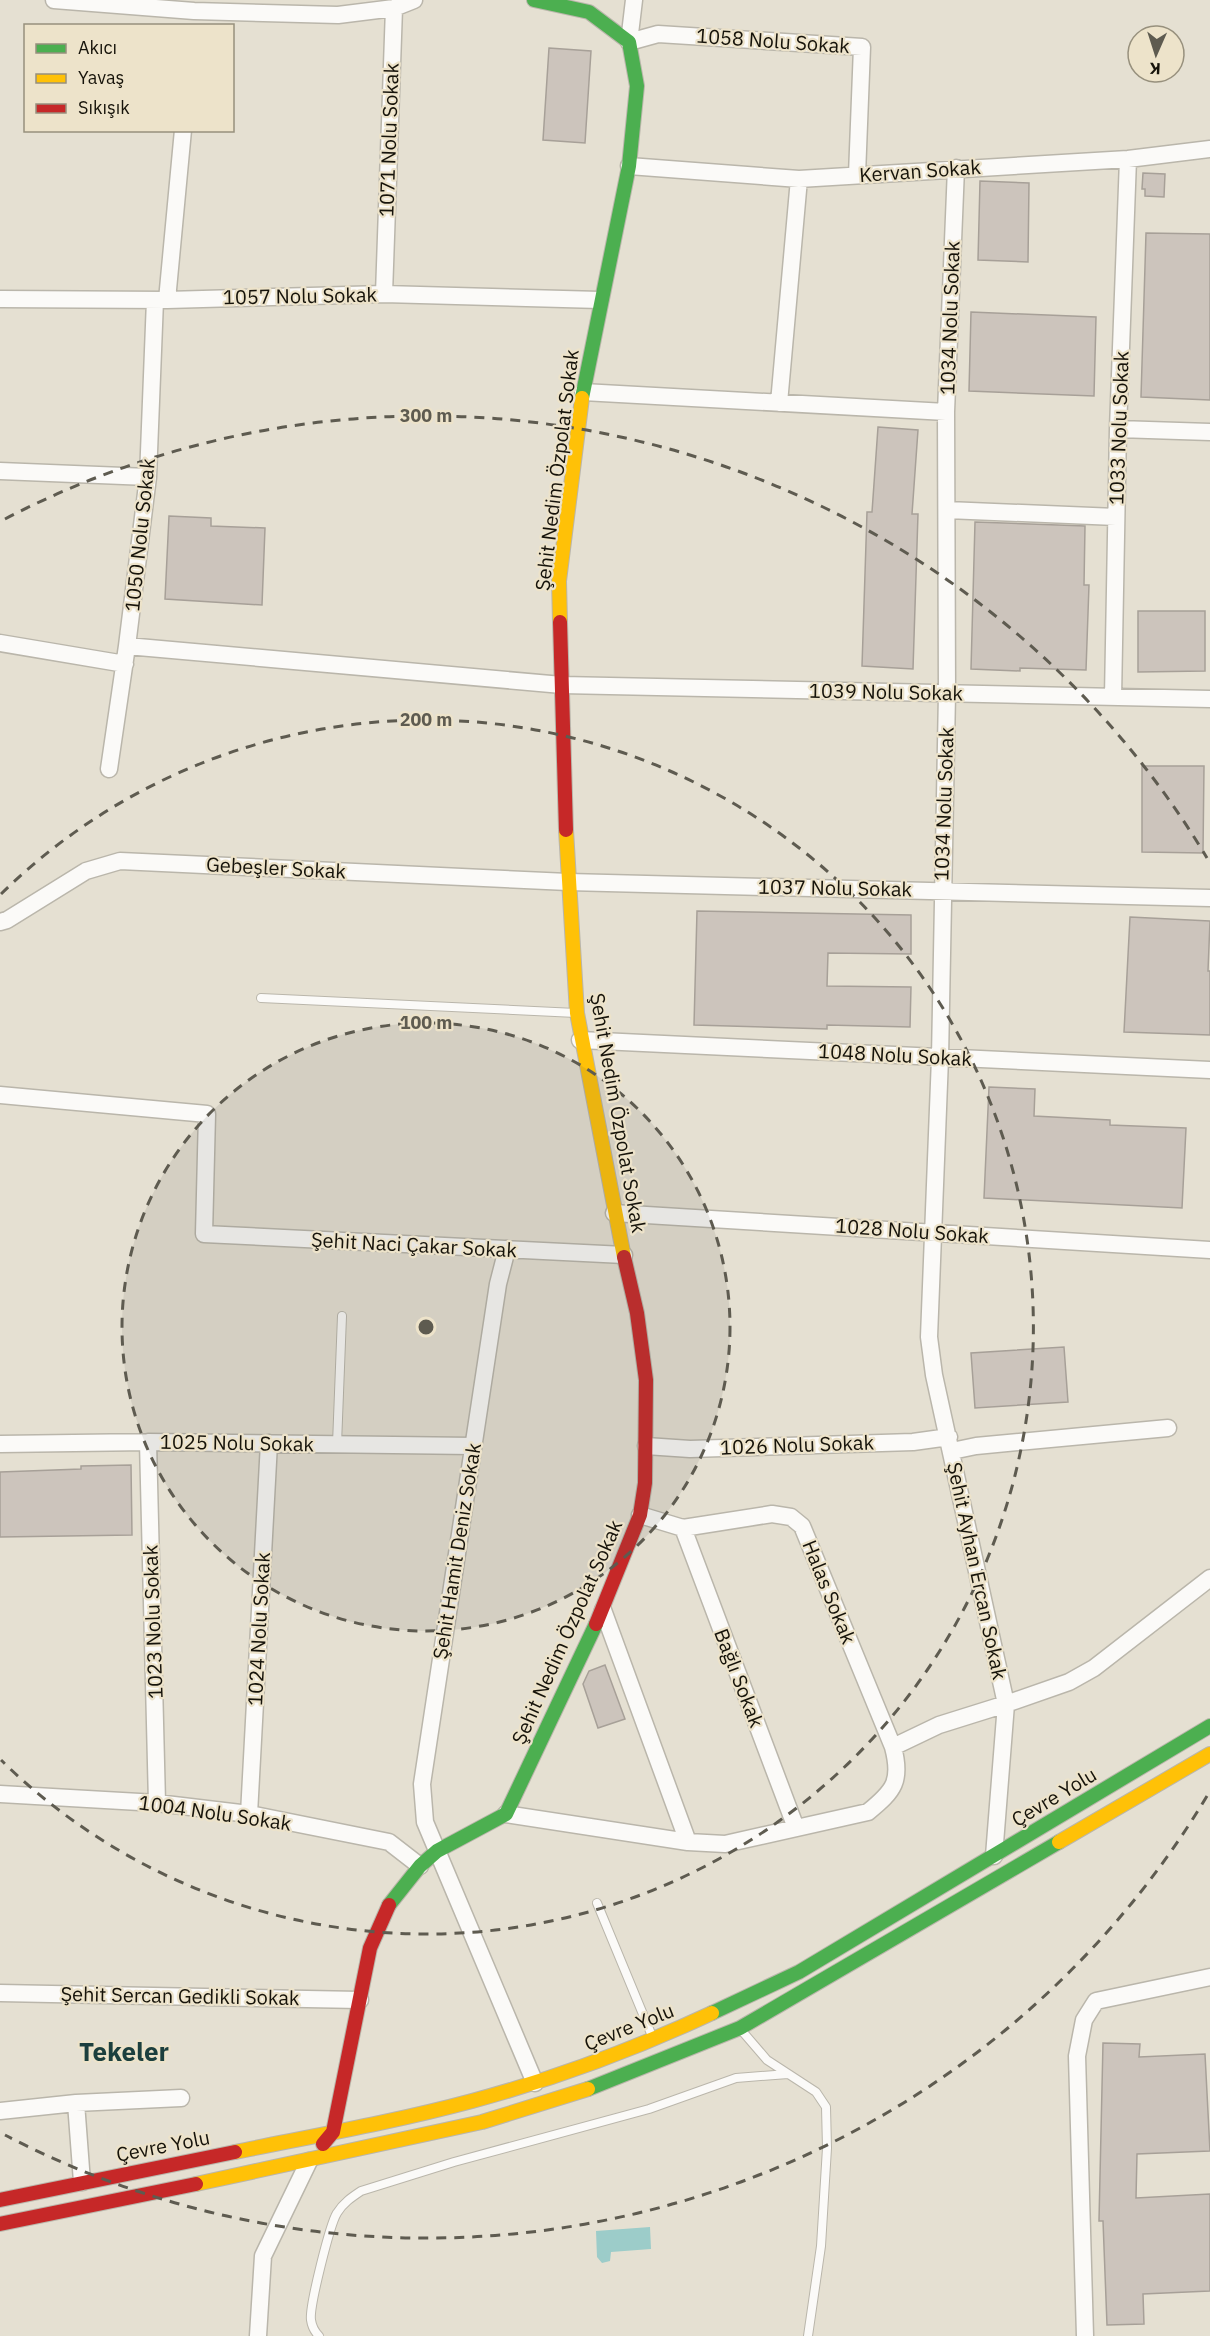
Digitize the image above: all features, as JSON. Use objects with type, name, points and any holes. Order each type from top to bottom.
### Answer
[{"type":"main road","points":[[534,0],[589,12],[629,42]]},
{"type":"main road","name":"Şehit Nedim Özpolat Sokak","points":[[506,1814],[603,1610],[640,1515],[646,1446],[646,1380],[637,1313],[614,1213],[580,1040],[577,1013],[568,882],[559,581],[583,392],[629,166],[637,86],[629,42]]},
{"type":"main road","name":"Çevre Yolu","points":[[0,2200],[481,2100],[595,2063],[653,2040],[799,1972],[1210,1726]]},
{"type":"main road","points":[[0,2224],[309,2161],[482,2122],[552,2102],[616,2079],[740,2028],[1210,1754]]},
{"type":"main road","points":[[309,2161],[333,2132],[370,1948],[391,1900],[420,1866],[437,1851],[506,1814]]},
{"type":"street","points":[[54,0],[89,2],[193,18],[338,15],[394,8],[414,0]]},
{"type":"street","points":[[629,42],[634,0]]},
{"type":"street","name":"1071 Nolu Sokak","points":[[384,294],[394,8]]},
{"type":"street","name":"1058 Nolu Sokak","points":[[629,42],[658,34],[862,47],[857,175]]},
{"type":"street","name":"1050 Nolu Sokak","points":[[109,769],[148,477],[161,300],[183,132]]},
{"type":"street","name":"Kervan Sokak","points":[[629,166],[799,179],[1128,159],[1210,149]]},
{"type":"street","name":"1033 Nolu Sokak","points":[[1113,697],[1118,429],[1128,159]]},
{"type":"street","name":"1034 Nolu Sokak","points":[[950,1444],[934,1375],[929,1337],[940,1058],[947,693],[946,412],[956,168]]},
{"type":"street","points":[[778,403],[799,179]]},
{"type":"street","name":"1057 Nolu Sokak","points":[[0,299],[161,300],[384,294],[600,300]]},
{"type":"street","points":[[583,392],[946,412]]},
{"type":"street","points":[[1118,429],[1210,432]]},
{"type":"street","points":[[0,471],[148,477]]},
{"type":"street","points":[[946,510],[1116,517]]},
{"type":"street","points":[[0,643],[124,664]]},
{"type":"street","name":"1039 Nolu Sokak","points":[[127,646],[562,685],[1210,699]]},
{"type":"street","name":"Gebeşler Sokak","points":[[0,922],[7,920],[86,871],[120,861],[568,882]]},
{"type":"street","name":"1037 Nolu Sokak","points":[[568,882],[1210,898]]},
{"type":"street","name":"1048 Nolu Sokak","points":[[580,1040],[1210,1070]]},
{"type":"street","name":"Şehit Naci Çakar Sokak","points":[[0,1095],[207,1114],[204,1234],[624,1255]]},
{"type":"street","name":"1028 Nolu Sokak","points":[[614,1213],[1210,1250]]},
{"type":"street","name":"Şehit Hamit Deniz Sokak","points":[[507,1249],[498,1284],[422,1784],[425,1822],[535,2083]]},
{"type":"street","name":"1026 Nolu Sokak","points":[[646,1446],[702,1448],[913,1442],[976,1446],[1168,1428]]},
{"type":"street","name":"1025 Nolu Sokak","points":[[0,1444],[148,1442],[473,1446]]},
{"type":"street","name":"1023 Nolu Sokak","points":[[148,1442],[158,1803]]},
{"type":"street","name":"1024 Nolu Sokak","points":[[249,1814],[269,1443]]},
{"type":"street","name":"Şehit Ayhan Ercan Sokak","points":[[950,1444],[1006,1704],[994,1856]]},
{"type":"street","name":"Halas Sokak","points":[[506,1814],[688,1842],[725,1844],[868,1812],[895,1786],[898,1767],[893,1747],[802,1526],[791,1517],[772,1514],[683,1528],[640,1515]]},
{"type":"street","name":"Bağlı Sokak","points":[[683,1528],[796,1828]]},
{"type":"street","points":[[893,1747],[939,1725],[1068,1682],[1094,1668],[1210,1578]]},
{"type":"street","points":[[603,1610],[688,1842]]},
{"type":"street","name":"1004 Nolu Sokak","points":[[0,1794],[158,1803],[249,1814],[389,1842],[420,1866]]},
{"type":"street","points":[[1085,2336],[1077,2056],[1084,2020],[1096,2001],[1210,1977]]},
{"type":"street","name":"Şehit Sercan Gedikli Sokak","points":[[0,1993],[360,2000]]},
{"type":"street","points":[[0,2111],[76,2103],[181,2098]]},
{"type":"street","points":[[76,2103],[82,2182]]},
{"type":"street","points":[[258,2336],[263,2256],[309,2161]]},
{"type":"lane","points":[[261,998],[577,1013]]},
{"type":"lane","points":[[337,1444],[342,1316]]},
{"type":"lane","points":[[597,1903],[653,2040]]},
{"type":"lane","points":[[740,2028],[767,2060],[816,2092],[826,2107],[827,2148],[821,2246],[808,2336]]},
{"type":"lane","points":[[319,2336],[313,2329],[310,2319],[311,2302],[336,2214],[355,2195],[454,2162],[649,2109],[736,2078],[788,2074]]},
{"type":"water","points":[[650,2227],[651,2249],[611,2252],[610,2261],[602,2263],[597,2257],[596,2231]]},
{"type":"building","points":[[549,48],[591,51],[585,143],[543,140]]},
{"type":"building","points":[[1143,173],[1165,174],[1164,197],[1145,196],[1145,189],[1142,189]]},
{"type":"building","points":[[980,181],[1029,183],[1028,262],[978,260]]},
{"type":"building","points":[[1146,233],[1210,234],[1210,400],[1141,397]]},
{"type":"building","points":[[971,312],[1096,317],[1094,396],[969,391]]},
{"type":"building","points":[[878,427],[918,430],[912,514],[918,514],[913,669],[862,666],[867,512],[872,512]]},
{"type":"building","points":[[169,516],[211,518],[211,526],[265,528],[262,605],[165,599]]},
{"type":"building","points":[[975,522],[1085,526],[1084,585],[1089,585],[1086,670],[971,669]]},
{"type":"building","points":[[1138,611],[1205,611],[1205,671],[1138,672]]},
{"type":"building","points":[[1142,766],[1204,766],[1203,853],[1142,852]]},
{"type":"building","points":[[697,911],[911,915],[911,954],[828,953],[827,986],[911,987],[910,1027],[827,1025],[827,1029],[694,1025]]},
{"type":"building","points":[[1130,917],[1210,921],[1208,971],[1210,971],[1210,1035],[1124,1032]]},
{"type":"building","points":[[989,1087],[1035,1089],[1034,1116],[1110,1120],[1110,1125],[1186,1128],[1182,1208],[984,1198]]},
{"type":"building","points":[[1064,1347],[1068,1402],[975,1408],[971,1353]]},
{"type":"building","points":[[131,1465],[132,1535],[0,1537],[0,1472]]},
{"type":"building","points":[[605,1665],[625,1719],[598,1728],[583,1684],[589,1671]]},
{"type":"building","points":[[1103,2043],[1140,2044],[1139,2057],[1205,2054],[1210,2151],[1137,2154],[1136,2198],[1210,2194],[1210,2291],[1143,2294],[1144,2324],[1107,2325],[1103,2221],[1099,2221]]},
{"type":"traffic: fast","points":[[534,0],[589,12],[629,42],[637,86],[629,166],[582,398]]},
{"type":"traffic: fast","points":[[389,1905],[420,1866],[437,1851],[506,1814],[596,1624]]},
{"type":"traffic: fast","points":[[712,2013],[799,1972],[1210,1726]]},
{"type":"traffic: fast","points":[[588,2089],[740,2028],[1059,1842]]},
{"type":"traffic: slow","points":[[560,622],[559,581],[582,398]]},
{"type":"traffic: slow","points":[[566,830],[577,1013],[624,1257]]},
{"type":"traffic: slow","points":[[1059,1842],[1210,1754]]},
{"type":"traffic: slow","points":[[235,2152],[413,2116],[503,2092],[594,2062],[712,2013]]},
{"type":"traffic: slow","points":[[196,2184],[482,2122],[588,2089]]},
{"type":"traffic: jam","points":[[560,622],[566,830]]},
{"type":"traffic: jam","points":[[596,1624],[640,1515],[645,1483],[646,1380],[637,1313],[624,1257]]},
{"type":"traffic: jam","points":[[323,2144],[333,2132],[370,1948],[389,1905]]},
{"type":"traffic: jam","points":[[0,2200],[235,2152]]},
{"type":"traffic: jam","points":[[0,2224],[196,2184]]},
{"type":"district","name":"Tekeler","points":[[124,2052]]}]
